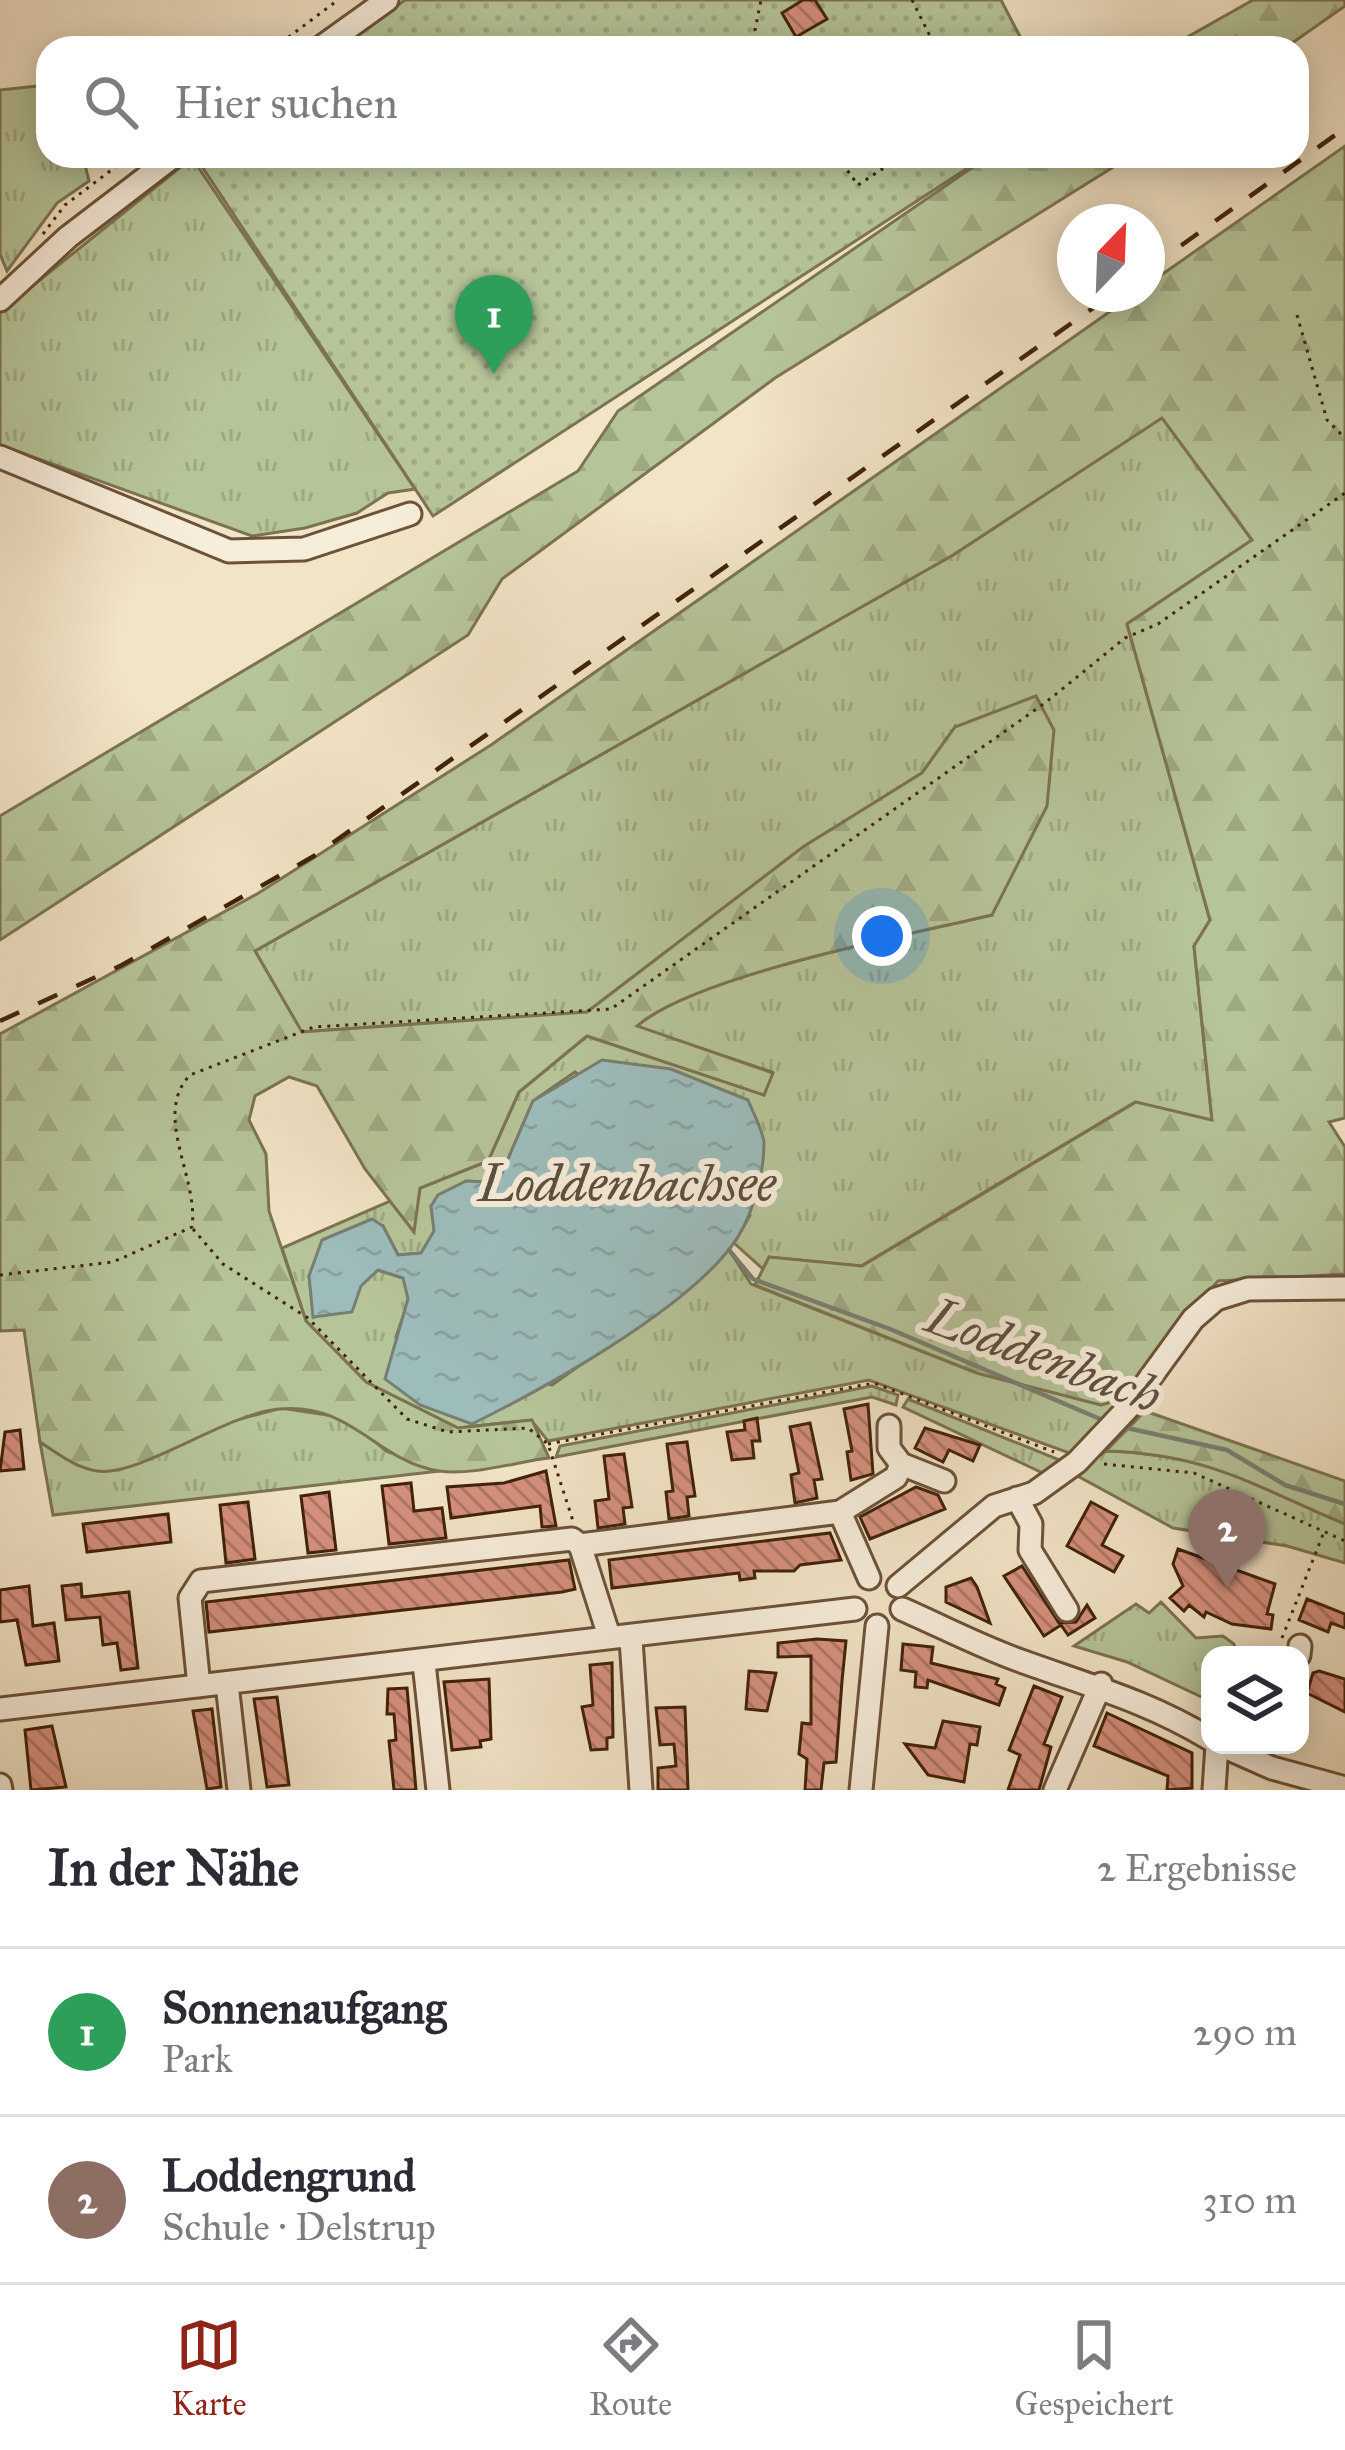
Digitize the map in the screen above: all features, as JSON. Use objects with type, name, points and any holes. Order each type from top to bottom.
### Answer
[{"type":"street","points":[[337,36],[387,0]]},
{"type":"street","points":[[0,300],[68,237],[158,168]]},
{"type":"street","points":[[0,457],[229,551],[304,549],[410,514]]},
{"type":"street","points":[[898,1586],[994,1506],[1034,1493],[1077,1462],[1130,1408],[1193,1319],[1216,1299],[1248,1289],[1345,1288]]},
{"type":"street","points":[[892,1419],[890,1448],[901,1464],[944,1481]]},
{"type":"street","points":[[199,1686],[190,1598],[201,1581],[840,1512],[896,1478],[901,1464]]},
{"type":"street","points":[[1017,1498],[1031,1524],[1030,1550],[1067,1610]]},
{"type":"street","points":[[840,1512],[869,1578]]},
{"type":"street","points":[[579,1543],[620,1637],[641,1790]]},
{"type":"street","points":[[855,1609],[856,1591],[869,1578],[890,1579],[898,1586],[902,1609],[896,1618],[877,1626]]},
{"type":"street","points":[[0,1709],[855,1609],[877,1626]]},
{"type":"street","points":[[902,1609],[1021,1661],[1100,1684],[1166,1712],[1201,1733]]},
{"type":"street","points":[[861,1790],[877,1626]]},
{"type":"street","points":[[424,1663],[439,1790]]},
{"type":"street","points":[[227,1684],[239,1790]]},
{"type":"street","points":[[1055,1790],[1100,1684]]},
{"type":"street","points":[[1214,1790],[1218,1754]]},
{"type":"street","points":[[1240,1754],[1345,1788]]},
{"type":"street","points":[[1272,1768],[1276,1754]]},
{"type":"path","points":[[290,36],[338,0]]},
{"type":"path","points":[[757,36],[761,0]]},
{"type":"path","points":[[912,0],[930,36]]},
{"type":"path","points":[[846,168],[858,185],[884,168]]},
{"type":"path","points":[[1297,315],[1327,420],[1345,438]]},
{"type":"path","points":[[579,1543],[548,1444],[528,1428],[448,1432],[407,1420],[308,1318],[223,1264],[192,1227],[196,1202],[174,1116],[176,1090],[190,1075],[314,1027],[611,1009],[1045,704],[1125,638],[1158,624],[1345,493]]},
{"type":"path","points":[[0,1275],[113,1262],[192,1227]]},
{"type":"path","points":[[548,1444],[874,1383],[1077,1462],[1194,1473],[1345,1540]]},
{"type":"path","points":[[892,1419],[904,1393]]},
{"type":"path","points":[[1292,1646],[1280,1637],[1324,1532]]},
{"type":"green space","points":[[405,0],[1001,0],[1020,36],[356,36]]},
{"type":"green space","points":[[1253,0],[1345,0],[1345,6],[1302,36],[1189,36]]},
{"type":"green space","points":[[36,86],[36,168],[86,168],[89,181],[57,203],[7,271],[0,254],[0,90]]},
{"type":"green space","points":[[1345,146],[1345,1118],[1329,1122],[1345,1147],[1345,1274],[1218,1281],[1160,1347],[1128,1397],[1101,1405],[977,1373],[755,1285],[769,1257],[862,1266],[1136,1102],[1212,1120],[1194,946],[1210,920],[1127,624],[1252,540],[1162,418],[953,555],[255,951],[302,1032],[587,1012],[803,847],[922,773],[955,727],[1036,696],[1054,730],[1047,806],[992,915],[753,974],[705,990],[637,1026],[773,1073],[764,1095],[587,1036],[519,1092],[488,1161],[420,1188],[414,1232],[365,1169],[317,1086],[289,1077],[255,1096],[249,1120],[266,1154],[269,1211],[306,1321],[366,1382],[458,1428],[532,1420],[549,1458],[479,1470],[439,1471],[398,1456],[326,1414],[304,1409],[257,1413],[115,1470],[82,1467],[40,1442],[24,1330],[0,1331],[0,1034],[257,894],[491,745],[1109,312],[1165,312],[1165,272]]},
{"type":"green space","points":[[180,168],[199,168],[415,489],[388,493],[357,513],[305,528],[252,536],[0,445],[0,312]]},
{"type":"green space","points":[[203,168],[968,168],[433,516]]},
{"type":"green space","points":[[972,168],[1112,168],[775,378],[502,579],[468,635],[0,940],[0,816],[578,471],[618,411]]},
{"type":"green space","points":[[1162,417],[1252,540],[1127,624],[1210,920],[1194,946],[1212,1121],[1135,1102],[861,1266],[769,1257],[763,1269],[734,1243],[750,1215],[575,1072],[533,1101],[502,1173],[485,1182],[466,1181],[431,1206],[435,1231],[421,1253],[398,1255],[383,1226],[309,1276],[314,1317],[378,1270],[403,1278],[409,1299],[396,1337],[552,1385],[673,1299],[729,1250],[751,1284],[977,1373],[1101,1405],[1128,1397],[1072,1454],[869,1380],[548,1441],[531,1420],[458,1428],[366,1382],[306,1321],[282,1248],[390,1201],[413,1230],[420,1188],[488,1161],[519,1092],[587,1036],[764,1095],[772,1072],[636,1027],[664,1008],[752,974],[992,915],[955,727],[922,773],[803,847],[587,1012],[301,1032],[255,951],[953,555]]},
{"type":"green space","points":[[872,1386],[898,1395],[896,1405],[872,1397],[556,1457],[560,1446]]},
{"type":"green space","points":[[908,1399],[1062,1461],[1047,1475],[903,1407]]},
{"type":"green space","points":[[281,1408],[347,1418],[386,1451],[440,1471],[53,1515],[40,1442],[77,1465],[119,1470],[222,1424]]},
{"type":"green space","points":[[1145,1411],[1345,1481],[1345,1524],[1203,1465],[1106,1451]]},
{"type":"green space","points":[[1106,1451],[1203,1465],[1345,1524],[1345,1563],[1287,1546],[1173,1528],[1074,1474]]},
{"type":"green space","points":[[1161,1602],[1196,1638],[1223,1636],[1234,1644],[1201,1646],[1201,1697],[1127,1662],[1074,1646],[1136,1604],[1149,1613]]},
{"type":"water","name":"Loddenbachsee","points":[[602,1060],[671,1069],[748,1100],[764,1143],[759,1184],[745,1225],[731,1247],[680,1297],[537,1390],[472,1424],[420,1405],[385,1379],[408,1299],[403,1278],[378,1270],[361,1286],[352,1312],[313,1317],[309,1276],[322,1240],[372,1219],[383,1226],[398,1255],[421,1253],[434,1231],[431,1206],[438,1195],[466,1181],[485,1182],[502,1173],[533,1101]]},
{"type":"building","points":[[803,0],[815,0],[827,19],[795,36],[782,13]]},
{"type":"building","points":[[868,1404],[873,1474],[851,1480],[847,1452],[852,1451],[844,1409]]},
{"type":"building","points":[[757,1418],[760,1441],[752,1441],[754,1458],[732,1460],[727,1432],[745,1430],[744,1421]]},
{"type":"building","points":[[810,1423],[822,1479],[814,1480],[817,1498],[795,1503],[791,1475],[799,1473],[790,1427]]},
{"type":"building","points":[[925,1428],[980,1445],[973,1461],[949,1450],[943,1462],[915,1448]]},
{"type":"building","points":[[20,1430],[24,1469],[0,1471],[5,1432]]},
{"type":"building","points":[[687,1442],[695,1496],[687,1497],[689,1516],[669,1519],[666,1492],[673,1491],[667,1444]]},
{"type":"building","points":[[624,1454],[632,1507],[623,1508],[625,1524],[598,1528],[595,1501],[609,1499],[604,1456]]},
{"type":"building","points":[[546,1471],[556,1526],[542,1527],[540,1506],[451,1518],[447,1487],[504,1483]]},
{"type":"building","points":[[411,1483],[414,1511],[442,1508],[446,1538],[389,1544],[382,1486]]},
{"type":"building","points":[[916,1487],[938,1495],[945,1509],[870,1539],[860,1517]]},
{"type":"building","points":[[329,1492],[336,1550],[308,1553],[301,1496]]},
{"type":"building","points":[[248,1502],[255,1559],[226,1563],[220,1505]]},
{"type":"building","points":[[1091,1502],[1117,1516],[1102,1545],[1123,1556],[1114,1572],[1067,1546]]},
{"type":"building","points":[[168,1514],[171,1542],[87,1552],[83,1524]]},
{"type":"building","points":[[830,1533],[841,1560],[800,1565],[794,1571],[754,1571],[755,1578],[740,1580],[739,1573],[612,1588],[609,1560]]},
{"type":"building","points":[[1178,1549],[1275,1584],[1267,1614],[1273,1615],[1271,1629],[1232,1624],[1206,1612],[1204,1617],[1189,1605],[1184,1611],[1170,1598],[1183,1586],[1173,1564]]},
{"type":"building","points":[[569,1560],[575,1589],[562,1592],[209,1632],[206,1602]]},
{"type":"building","points":[[1022,1566],[1059,1623],[1076,1622],[1087,1605],[1095,1618],[1068,1635],[1061,1625],[1044,1636],[1004,1576]]},
{"type":"building","points":[[971,1578],[990,1623],[946,1602],[946,1587]]},
{"type":"building","points":[[81,1584],[82,1597],[129,1592],[138,1668],[121,1670],[117,1643],[103,1645],[100,1617],[66,1620],[62,1586]]},
{"type":"building","points":[[29,1586],[33,1626],[54,1623],[59,1661],[26,1665],[17,1620],[0,1622],[0,1590]]},
{"type":"building","points":[[1307,1599],[1345,1614],[1345,1628],[1331,1623],[1328,1632],[1299,1620]]},
{"type":"building","points":[[846,1641],[836,1762],[824,1763],[821,1790],[805,1790],[807,1759],[799,1754],[802,1723],[811,1724],[811,1656],[778,1657],[778,1643]]},
{"type":"building","points":[[903,1644],[933,1647],[931,1663],[998,1679],[996,1684],[1005,1688],[999,1705],[928,1680],[927,1688],[915,1687],[916,1672],[901,1670]]},
{"type":"building","points":[[612,1663],[613,1737],[607,1738],[607,1749],[591,1750],[582,1707],[593,1705],[590,1665]]},
{"type":"building","points":[[749,1671],[776,1673],[767,1711],[746,1709]]},
{"type":"building","points":[[1313,1673],[1345,1679],[1345,1712],[1309,1694]]},
{"type":"building","points":[[489,1679],[491,1739],[480,1741],[481,1747],[452,1750],[444,1682]]},
{"type":"building","points":[[1034,1686],[1062,1697],[1044,1744],[1051,1747],[1039,1790],[1008,1790],[1020,1755],[1009,1750]]},
{"type":"building","points":[[407,1688],[416,1790],[394,1790],[389,1741],[396,1740],[394,1714],[387,1714],[388,1689]]},
{"type":"building","points":[[277,1697],[289,1785],[267,1787],[254,1699]]},
{"type":"building","points":[[685,1707],[688,1790],[658,1790],[658,1768],[676,1766],[674,1744],[660,1745],[656,1708]]},
{"type":"building","points":[[212,1709],[221,1787],[207,1789],[193,1711]]},
{"type":"building","points":[[1107,1713],[1192,1753],[1192,1788],[1167,1790],[1168,1776],[1094,1746]]},
{"type":"building","points":[[943,1721],[980,1727],[977,1745],[970,1744],[964,1782],[928,1775],[905,1744],[935,1748]]},
{"type":"building","points":[[52,1726],[66,1787],[31,1790],[25,1730]]},
{"type":"waterway","name":"Loddenbach","points":[[729,1250],[753,1279],[890,1329],[1107,1422]]},
{"type":"waterway","name":"Loddenbach","points":[[1118,1426],[1227,1450],[1285,1485],[1345,1504]]},
{"type":"railway","points":[[1309,154],[1345,128]]},
{"type":"railway","points":[[1165,257],[1289,168]]},
{"type":"railway","points":[[0,1021],[122,965],[314,856],[1087,312]]},
{"type":"place","name":"Sonnenaufgang","points":[[494,374]]},
{"type":"place","name":"Loddengrund","points":[[1227,1588]]}]
